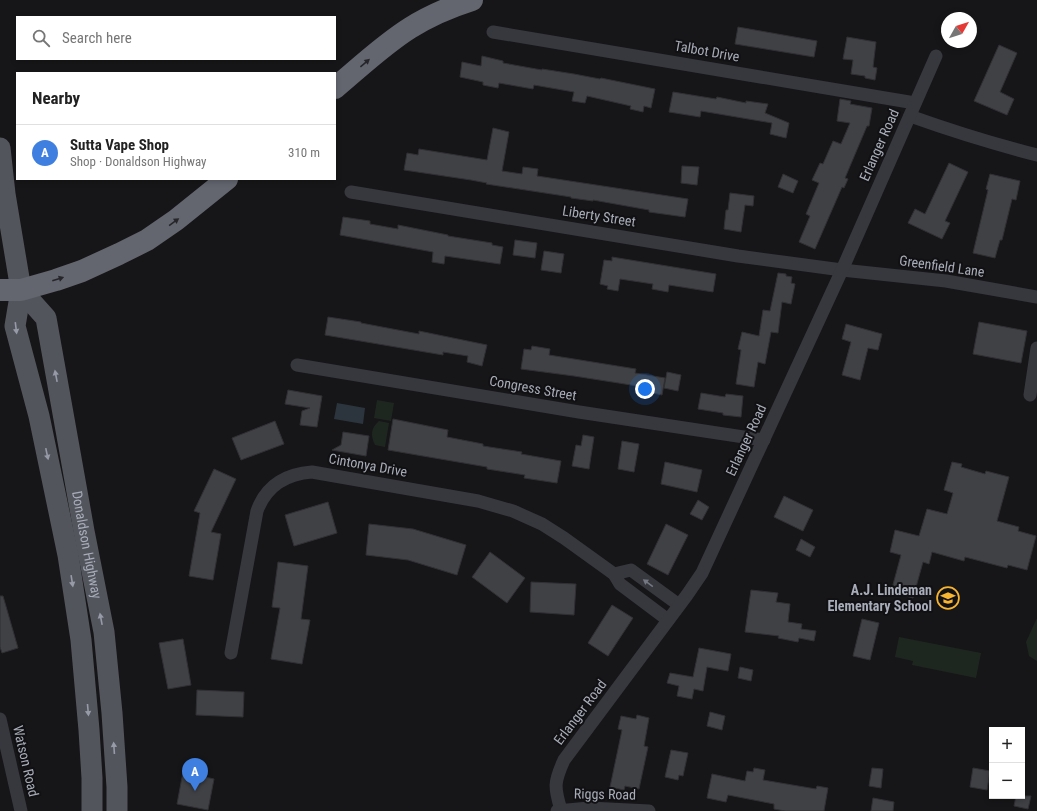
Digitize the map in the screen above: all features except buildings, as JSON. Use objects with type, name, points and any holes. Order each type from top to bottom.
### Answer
[{"type":"highway","points":[[336,87],[409,28],[432,15],[472,0]]},
{"type":"highway","points":[[10,290],[82,271],[147,240],[176,220],[226,180]]},
{"type":"main road","name":"Donaldson Highway","points":[[0,148],[5,194],[10,290],[15,326],[39,416],[68,555],[81,640],[90,730],[92,811]]},
{"type":"main road","name":"Donaldson Highway","points":[[10,290],[46,318],[84,531],[104,632],[112,713],[117,787],[117,811]]},
{"type":"street","name":"Talbot Drive","points":[[493,32],[915,103]]},
{"type":"street","name":"Erlanger Road","points":[[559,810],[555,786],[556,777],[564,760],[702,572],[842,270],[936,56]]},
{"type":"street","points":[[910,116],[950,131],[1037,156]]},
{"type":"street","name":"Liberty Street","points":[[351,192],[730,254],[842,270]]},
{"type":"street","name":"Greenfield Lane","points":[[842,270],[946,280],[1037,297]]},
{"type":"street","points":[[1030,395],[1037,348]]},
{"type":"street","name":"Congress Street","points":[[297,365],[580,412],[764,440]]},
{"type":"street","name":"Cintonya Drive","points":[[231,653],[257,511],[260,502],[280,481],[298,473],[312,472],[358,479],[499,506],[542,524],[564,538],[614,574],[620,584],[668,620]]},
{"type":"street","points":[[614,574],[631,570],[679,605]]},
{"type":"street","name":"Watson Road","points":[[0,718],[21,811]]},
{"type":"street","name":"Riggs Road","points":[[559,810],[589,808],[649,811]]},
{"type":"shaded area","points":[[377,400],[394,403],[391,421],[374,418]]},
{"type":"shaded area","points":[[337,403],[365,408],[363,424],[334,419]]},
{"type":"shaded area","points":[[379,421],[389,423],[385,447],[375,445],[372,438],[374,426]]},
{"type":"shaded area","points":[[1037,618],[1037,661],[1029,656],[1026,642]]},
{"type":"shaded area","points":[[899,637],[981,653],[976,678],[912,665],[913,661],[895,657]]},
{"type":"place","name":"A.J. Lindeman Elementary School","points":[[948,598]]},
{"type":"place","name":"Sutta Vape Shop","points":[[195,791]]}]
